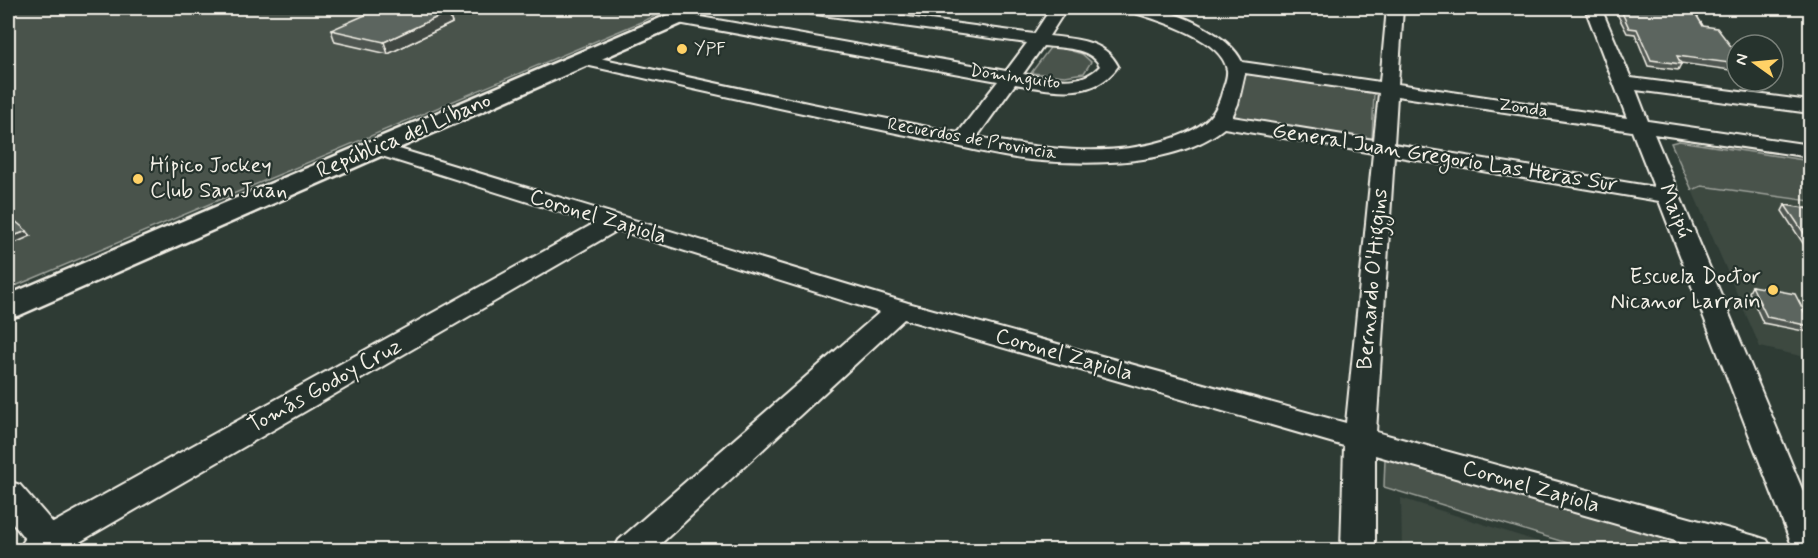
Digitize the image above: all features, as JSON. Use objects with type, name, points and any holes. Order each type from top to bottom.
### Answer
[{"type":"main road","name":"República del Líbano","points":[[8,307],[701,8]]},
{"type":"street","name":"Dominguito","points":[[678,18],[1053,85],[1079,84],[1093,80],[1105,73],[1109,66],[1106,58],[1093,50],[1040,40],[808,8]]},
{"type":"street","points":[[963,141],[1008,78],[1040,40],[1059,8]]},
{"type":"street","points":[[1134,8],[1192,28],[1226,52],[1235,66],[1236,77],[1227,109],[1221,121]]},
{"type":"street","name":"Bernardo O'Higgins","points":[[1358,550],[1360,439],[1395,8]]},
{"type":"street","name":"Maipú","points":[[1593,8],[1810,548]]},
{"type":"street","name":"Recuerdos de Provincia","points":[[581,59],[1028,153],[1063,156],[1114,154],[1164,146],[1193,137],[1221,121]]},
{"type":"street","name":"Zonda","points":[[1235,66],[1810,151]]},
{"type":"street","points":[[1623,83],[1810,107]]},
{"type":"street","name":"General Juan Gregorio Las Heras Sur","points":[[1221,121],[1669,196]]},
{"type":"street","name":"Coronel Zapiola","points":[[376,148],[899,309],[1755,550]]},
{"type":"street","name":"Tomás Godoy Cruz","points":[[46,548],[615,222]]},
{"type":"street","points":[[631,550],[899,309]]},
{"type":"street","points":[[8,494],[46,548]]},
{"type":"shaded area","name":"Hípico Jockey Club San Juan","points":[[8,8],[674,8],[8,289]]},
{"type":"shaded area","points":[[1052,45],[1082,54],[1091,62],[1084,73],[1065,76],[1031,73]]},
{"type":"shaded area","points":[[1246,74],[1374,93],[1372,140],[1234,117]]},
{"type":"shaded area","points":[[1679,141],[1810,161],[1810,201],[1702,186],[1692,190],[1671,143]]},
{"type":"shaded area","name":"Escuela Doctor Nicanor Larrain","points":[[1702,185],[1810,201],[1810,358],[1760,347],[1692,190]]},
{"type":"shaded area","points":[[1396,455],[1726,550],[1590,550],[1384,487],[1385,459]]},
{"type":"shaded area","points":[[1401,498],[1564,550],[1402,550]]},
{"type":"building","points":[[381,8],[428,8],[448,12],[384,42],[331,30]]},
{"type":"building","points":[[1620,8],[1692,8],[1703,26],[1717,28],[1725,38],[1725,62],[1677,56],[1681,64],[1651,60],[1637,29],[1629,28]]},
{"type":"building","points":[[1785,205],[1810,209],[1810,242]]},
{"type":"building","points":[[8,215],[27,231],[8,238]]},
{"type":"building","points":[[1752,286],[1795,294],[1810,326],[1767,317]]},
{"type":"place","name":"YPF","points":[[682,49]]},
{"type":"place","name":"Hípico Jockey Club San Juan","points":[[138,179]]},
{"type":"place","name":"Escuela Doctor Nicanor Larrain","points":[[1773,290]]}]
